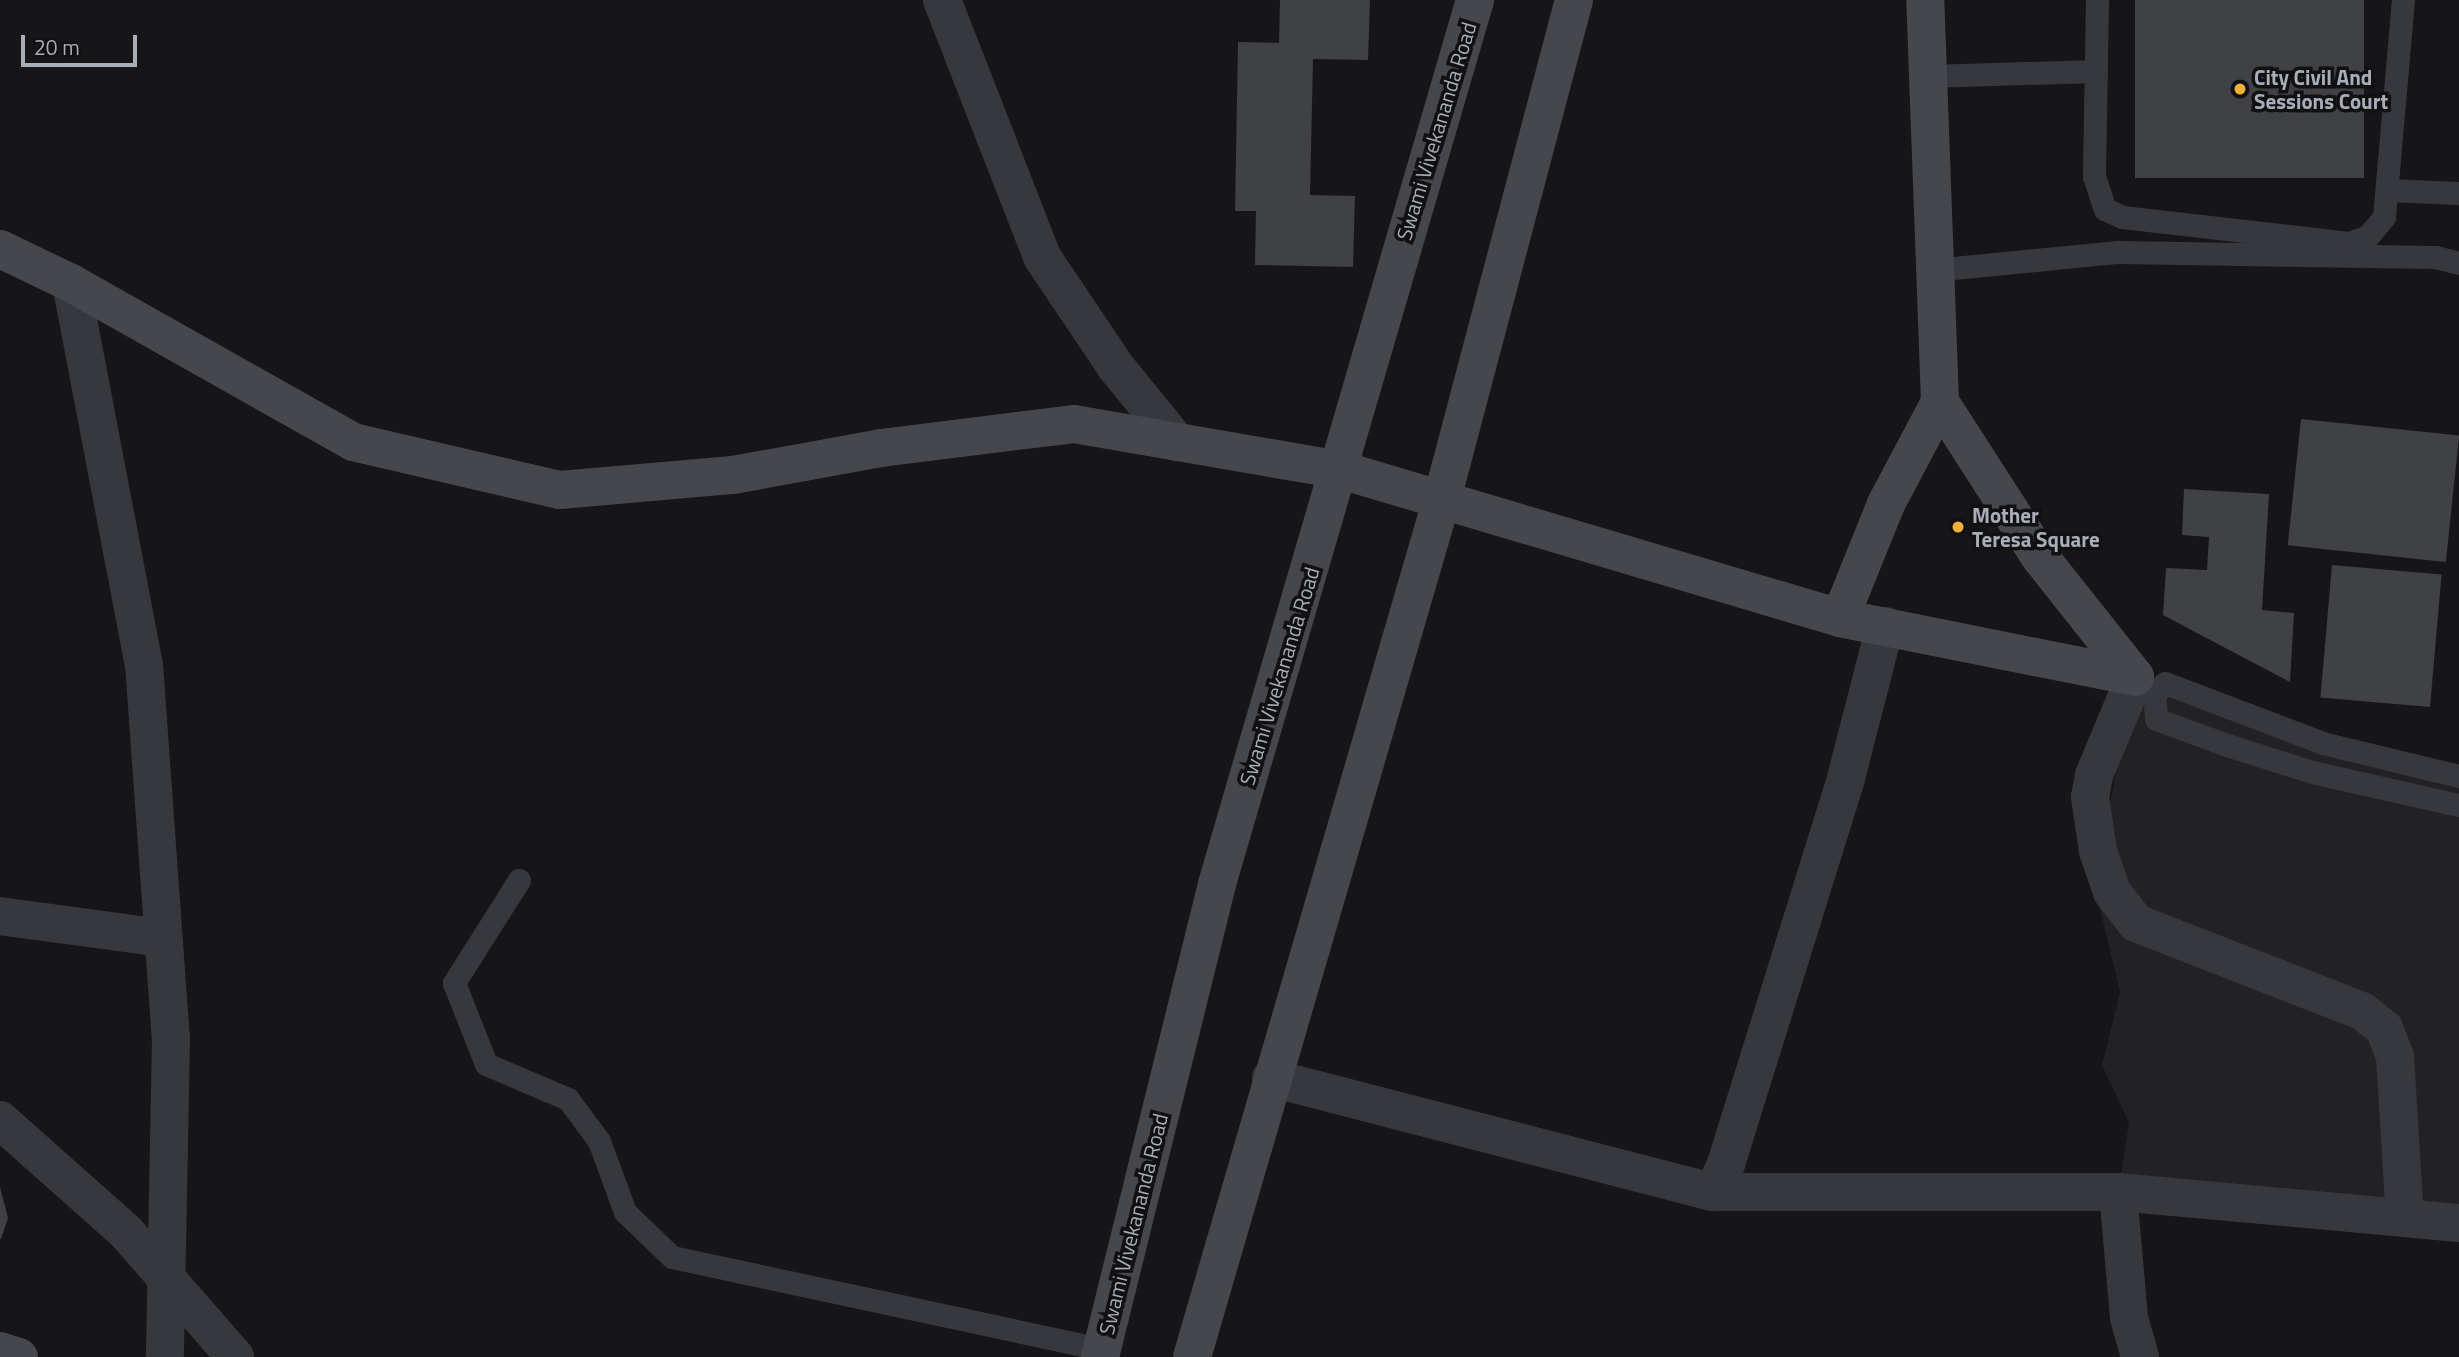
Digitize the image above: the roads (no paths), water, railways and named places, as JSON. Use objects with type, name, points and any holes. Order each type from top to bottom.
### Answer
[{"type":"street","points":[[942,0],[1042,257],[1116,368],[1177,442]]},
{"type":"street","name":"Swami Vivekananda Road","points":[[1101,1353],[1217,884],[1341,470],[1401,247],[1475,0]]},
{"type":"street","points":[[1192,1357],[1271,1078],[1442,499],[1574,0]]},
{"type":"street","points":[[1925,0],[1940,402],[2040,557],[2145,685]]},
{"type":"street","points":[[0,248],[71,283],[353,442],[560,490],[733,475],[881,448],[1074,424],[1341,470],[1840,618],[2145,685]]},
{"type":"street","points":[[71,283],[144,664],[170,1038],[165,1357]]},
{"type":"street","points":[[1840,618],[1886,504],[1940,402]]},
{"type":"street","points":[[1713,1192],[1726,1164],[1842,791],[1885,626]]},
{"type":"street","points":[[2145,685],[2094,775],[2090,797],[2098,851],[2112,892],[2136,923],[2362,1011],[2384,1028],[2395,1056],[2405,1218]]},
{"type":"street","points":[[0,916],[163,938]]},
{"type":"street","points":[[1271,1078],[1713,1192],[2118,1192],[2459,1223]]},
{"type":"street","points":[[0,1120],[126,1232],[235,1357]]},
{"type":"street","points":[[2118,1192],[2129,1318],[2140,1357]]},
{"type":"street","points":[[0,1351],[18,1357]]},
{"type":"lane","points":[[2097,0],[2098,196],[2105,209],[2122,217],[2348,243],[2368,236],[2384,217],[2403,0]]},
{"type":"lane","points":[[1927,76],[2096,71]]},
{"type":"lane","points":[[2387,190],[2459,193]]},
{"type":"lane","points":[[1933,270],[2118,252],[2435,257],[2459,263]]},
{"type":"lane","points":[[2459,776],[2323,743],[2165,683],[2145,685],[2157,719],[2227,746],[2312,772],[2459,805]]},
{"type":"lane","points":[[519,880],[454,982],[486,1064],[568,1099],[599,1141],[625,1212],[672,1257],[1101,1353]]},
{"type":"place","name":"City Civil And Sessions Court","points":[[2240,89]]},
{"type":"place","name":"Mother Teresa Square","points":[[1958,527]]}]
